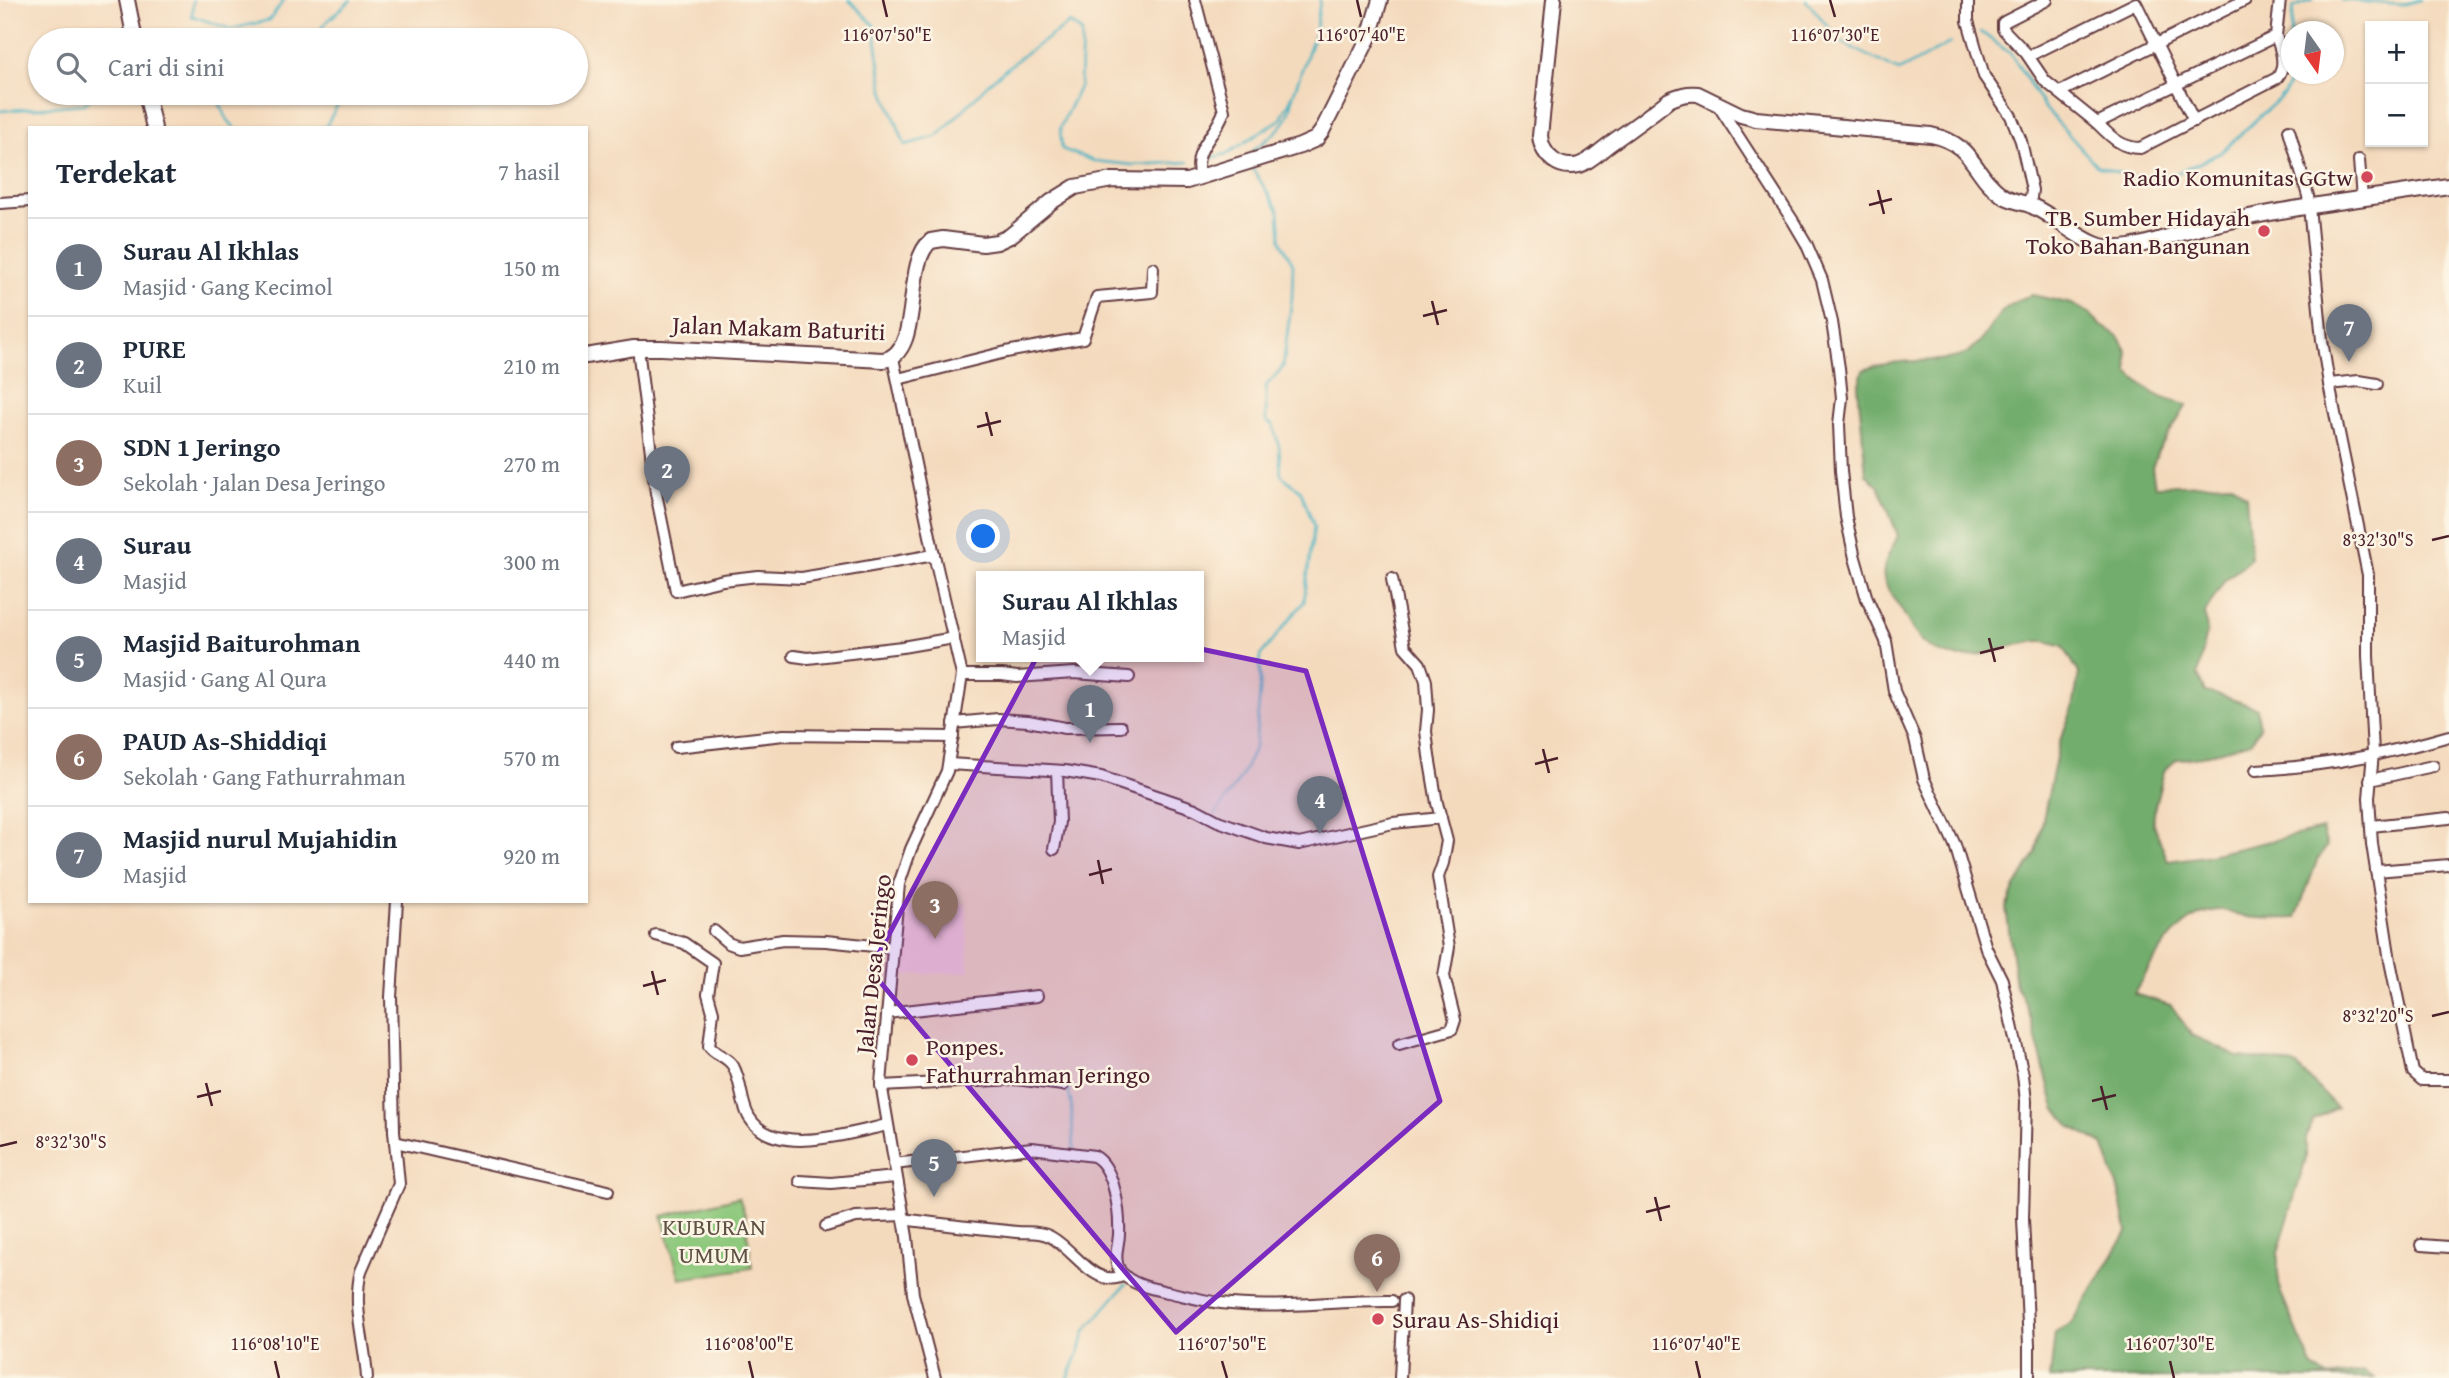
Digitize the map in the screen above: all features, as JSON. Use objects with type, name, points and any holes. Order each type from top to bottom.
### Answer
[{"type":"street","points":[[127,0],[132,28]]},
{"type":"street","points":[[1195,0],[1224,111],[1198,155],[1200,177]]},
{"type":"street","name":"Jalan Makam Baturiti","points":[[588,356],[638,348],[883,360],[893,358],[903,346],[921,254],[930,241],[943,239],[983,244],[998,242],[1010,236],[1064,192],[1094,181],[1177,182],[1316,139],[1369,37],[1380,0]]},
{"type":"street","points":[[1554,0],[1540,136],[1544,151],[1555,162],[1570,166],[1585,162],[1681,94],[1699,94],[1718,105],[1756,119],[1940,137],[1968,154],[1995,189],[2013,201],[2030,205],[2093,243],[2113,248],[2144,243],[2245,217],[2449,186]]},
{"type":"street","points":[[1968,0],[1968,21],[1984,76],[2011,117],[2021,141],[2032,190],[2030,205]]},
{"type":"street","points":[[2047,0],[2003,23],[2003,29],[2029,56],[2045,81],[2120,144],[2131,148],[2140,148],[2280,76],[2283,62],[2276,36],[2280,0]]},
{"type":"street","points":[[2060,92],[2245,0]]},
{"type":"street","points":[[2029,56],[2138,1],[2194,121]]},
{"type":"street","points":[[2097,123],[2276,36]]},
{"type":"street","points":[[149,105],[154,126]]},
{"type":"street","points":[[1718,105],[1793,221],[1822,280],[1839,368],[1842,398],[1839,424],[1841,471],[1846,517],[1855,558],[1867,599],[1886,641],[1894,691],[1915,739],[1924,779],[1955,845],[1986,948],[2002,980],[2026,1101],[2023,1219],[2029,1378]]},
{"type":"street","points":[[2288,130],[2310,207],[2322,340],[2368,575],[2368,656],[2373,753],[2370,780],[2371,826],[2375,871],[2390,961],[2413,1072],[2422,1080],[2449,1080]]},
{"type":"street","points":[[2359,160],[2362,199]]},
{"type":"street","points":[[0,203],[28,201]]},
{"type":"street","points":[[898,379],[1006,352],[1083,338],[1097,297],[1152,292],[1153,268]]},
{"type":"street","points":[[638,348],[656,493],[676,591],[723,580],[758,576],[803,578],[934,555]]},
{"type":"street","name":"Jalan Desa Jeringo","points":[[893,358],[962,675],[949,764],[944,781],[902,872],[897,897],[881,1086],[913,1294],[935,1378]]},
{"type":"street","points":[[2329,384],[2359,381],[2377,384]]},
{"type":"street","points":[[1392,579],[1405,647],[1420,663],[1426,681],[1429,710],[1426,732],[1433,785],[1447,841],[1438,877],[1449,947],[1444,976],[1455,1020],[1452,1029],[1399,1044]]},
{"type":"street","points":[[794,656],[888,649],[954,638]]},
{"type":"street","points":[[962,675],[973,673],[1017,677],[1074,673],[1129,677]]},
{"type":"street","points":[[954,723],[998,719],[1065,728],[1121,727]]},
{"type":"street","points":[[676,747],[810,734],[953,737]]},
{"type":"street","points":[[2256,770],[2294,768],[2407,748],[2449,736]]},
{"type":"street","points":[[949,764],[1057,771],[1118,782],[1266,838],[1299,844],[1393,824],[1441,818]]},
{"type":"street","points":[[2370,780],[2433,766]]},
{"type":"street","points":[[1054,849],[1059,822],[1057,771]]},
{"type":"street","points":[[2371,826],[2449,818]]},
{"type":"street","points":[[2375,871],[2449,865]]},
{"type":"street","points":[[367,1378],[358,1314],[358,1282],[399,1184],[395,1142],[391,978],[397,903]]},
{"type":"street","points":[[714,931],[728,943],[739,947],[783,940],[827,941],[893,948]]},
{"type":"street","points":[[656,935],[684,943],[713,963],[708,994],[713,1012],[709,1046],[732,1064],[745,1108],[757,1127],[781,1137],[808,1141],[887,1125]]},
{"type":"street","points":[[887,1013],[1037,996]]},
{"type":"street","points":[[881,1086],[1016,1079],[1063,1085]]},
{"type":"street","points":[[395,1142],[608,1191]]},
{"type":"street","points":[[894,1164],[1032,1148],[1097,1157],[1107,1169],[1116,1199],[1119,1222],[1116,1260],[1124,1275],[1155,1289],[1221,1303],[1328,1305],[1392,1301]]},
{"type":"street","points":[[800,1181],[831,1183],[896,1177]]},
{"type":"street","points":[[825,1226],[856,1217],[903,1217],[951,1227],[1040,1233],[1062,1243],[1089,1270],[1107,1280],[1115,1280],[1124,1275]]},
{"type":"street","points":[[2421,1245],[2449,1247]]},
{"type":"street","points":[[1400,1378],[1404,1300]]},
{"type":"highlighted area","points":[[1057,619],[1306,671],[1440,1101],[1176,1332],[870,970]]},
{"type":"shaded area","points":[[966,903],[969,972],[904,975],[901,907]]},
{"type":"green space","points":[[2032,295],[2072,304],[2089,313],[2102,326],[2118,336],[2127,352],[2128,372],[2148,390],[2168,400],[2187,405],[2158,451],[2152,468],[2155,486],[2232,483],[2246,496],[2251,558],[2224,581],[2205,613],[2207,631],[2198,675],[2205,692],[2257,708],[2260,727],[2251,742],[2195,758],[2177,759],[2164,771],[2153,823],[2168,861],[2205,856],[2322,829],[2327,846],[2317,861],[2296,918],[2255,918],[2221,910],[2206,912],[2192,919],[2168,940],[2134,994],[2171,1005],[2192,1035],[2238,1057],[2297,1066],[2337,1108],[2313,1120],[2306,1138],[2306,1158],[2278,1253],[2280,1291],[2312,1366],[2327,1377],[2364,1372],[2374,1378],[2050,1378],[2055,1333],[2072,1323],[2127,1232],[2120,1195],[2103,1144],[2070,1126],[2055,1108],[2026,1003],[2016,987],[2006,907],[2036,853],[2059,743],[2073,708],[2079,673],[2063,646],[2049,642],[2027,642],[1967,657],[1937,651],[1916,634],[1884,581],[1884,567],[1898,536],[1879,487],[1866,474],[1858,387],[1863,370],[1895,362],[1934,360],[1965,354],[1975,347],[2007,307]]},
{"type":"green space","name":"KUBURAN UMUM","points":[[739,1197],[745,1215],[752,1268],[680,1279],[662,1216]]},
{"type":"waterway","points":[[193,0],[192,16],[228,28]]},
{"type":"waterway","points":[[235,28],[270,20],[284,0]]},
{"type":"waterway","points":[[322,28],[351,0]]},
{"type":"waterway","points":[[849,0],[874,25],[883,88],[905,145],[938,136],[992,80],[1070,23],[1082,32],[1080,85],[1060,128],[1062,149],[1094,161],[1133,165],[1188,162]]},
{"type":"waterway","points":[[1202,160],[1227,154],[1281,119],[1293,95],[1316,30],[1320,0]]},
{"type":"waterway","points":[[1806,0],[1841,42],[1899,71],[1950,43]]},
{"type":"waterway","points":[[2292,21],[2294,7],[2313,0]]},
{"type":"waterway","points":[[2341,0],[2401,5],[2420,0]]},
{"type":"waterway","points":[[1981,32],[2011,54],[2044,107],[2097,166],[2143,180],[2180,172],[2220,153],[2284,94],[2288,84]]},
{"type":"waterway","points":[[1253,151],[1284,123],[1293,97]]},
{"type":"waterway","points":[[0,111],[72,105]]},
{"type":"waterway","points":[[221,105],[233,126]]},
{"type":"waterway","points":[[326,126],[337,105]]},
{"type":"waterway","points":[[1215,815],[1241,777],[1255,747],[1260,656],[1304,602],[1314,526],[1301,491],[1281,475],[1279,447],[1273,425],[1266,421],[1266,386],[1283,367],[1292,297],[1293,264],[1281,241],[1279,211],[1251,166]]},
{"type":"waterway","points":[[1067,1085],[1071,1102],[1074,1149]]},
{"type":"waterway","points":[[1068,1378],[1085,1331],[1126,1284]]},
{"type":"place","name":"Radio Komunitas GGtw","points":[[2367,177]]},
{"type":"place","name":"TB. Sumber Hidayah Toko Bahan Bangunan","points":[[2264,231]]},
{"type":"place","name":"Masjid nurul Mujahidin","points":[[2349,362]]},
{"type":"place","name":"PURE","points":[[667,504]]},
{"type":"place","name":"Surau Al Ikhlas","points":[[1090,743]]},
{"type":"place","name":"Surau","points":[[1320,834]]},
{"type":"place","name":"SDN 1 Jeringo","points":[[935,939]]},
{"type":"place","name":"Ponpes. Fathurrahman Jeringo","points":[[912,1060]]},
{"type":"place","name":"Masjid Baiturohman","points":[[934,1197]]},
{"type":"place","name":"PAUD As-Shiddiqi","points":[[1377,1292]]},
{"type":"place","name":"Surau As-Shidiqi","points":[[1378,1319]]}]
